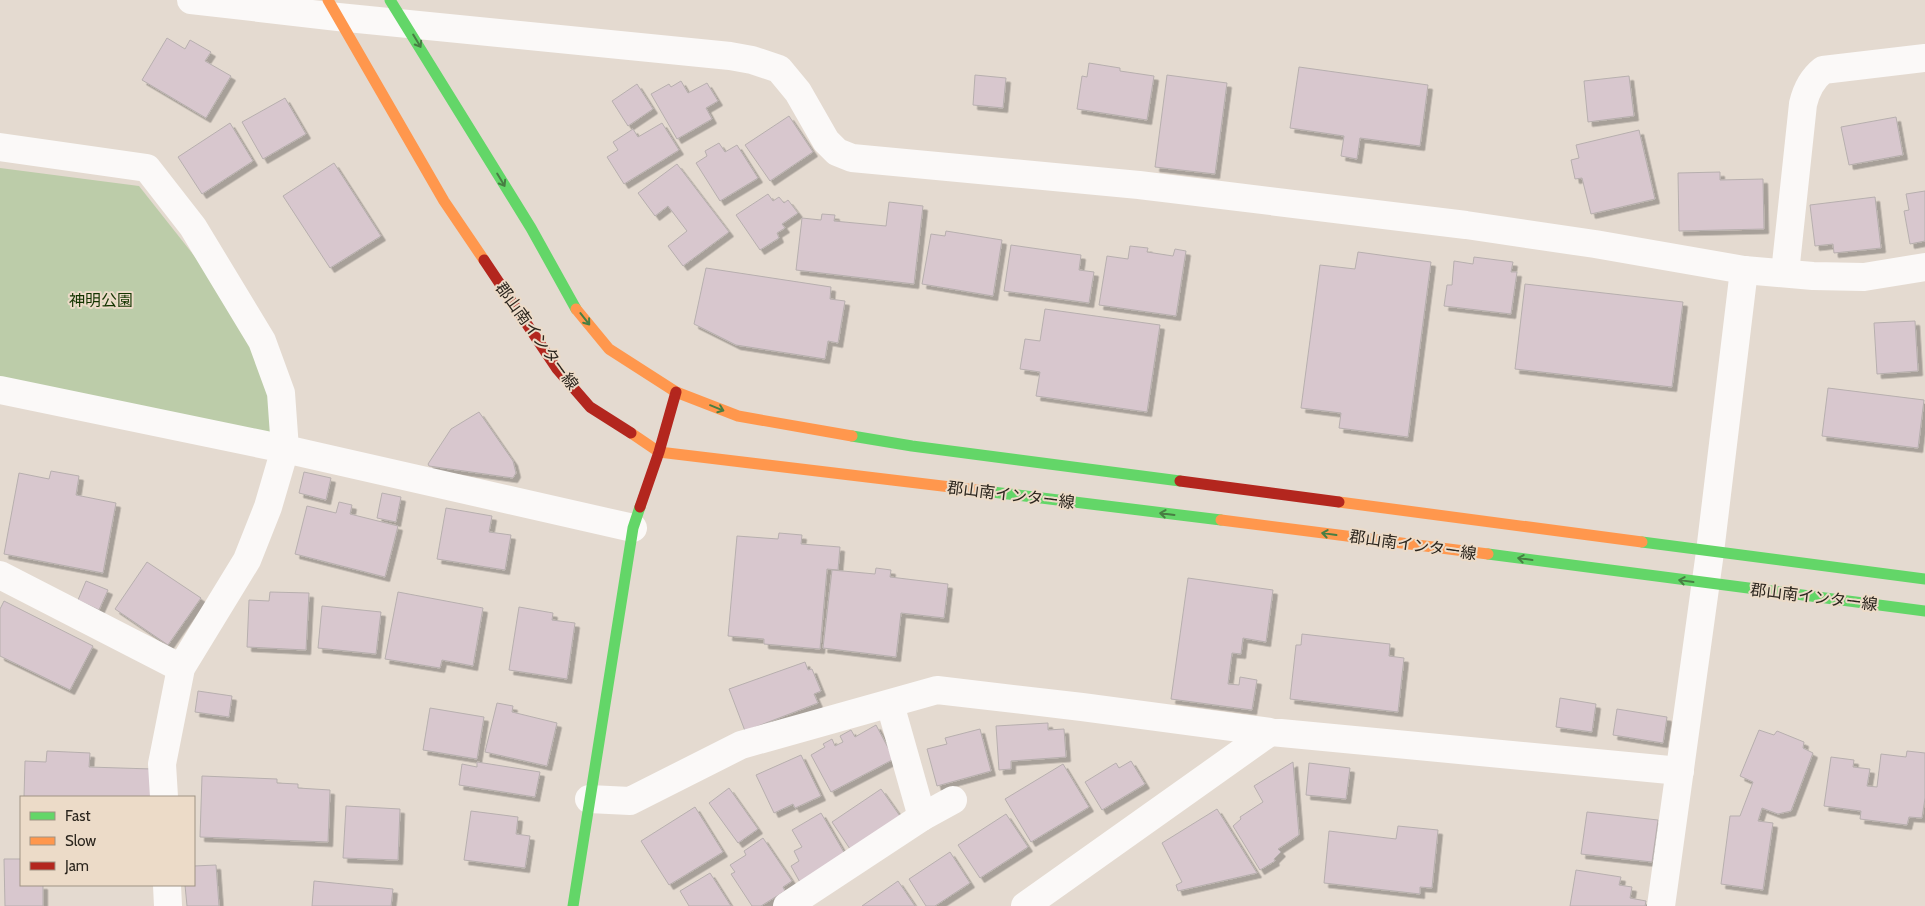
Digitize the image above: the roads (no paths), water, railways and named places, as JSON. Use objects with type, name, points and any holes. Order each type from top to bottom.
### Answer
[{"type":"street","points":[[190,0],[333,9],[406,23],[730,56],[768,64],[779,69],[798,92],[826,141],[837,152],[852,158],[1139,185],[1436,222],[1594,244],[1744,270],[1864,276],[1925,267]]},
{"type":"street","points":[[390,0],[406,23],[531,228],[576,308],[609,348],[676,392],[738,416],[912,446],[1925,579]]},
{"type":"street","name":"郡山南インター線","points":[[333,9],[444,200],[557,369],[590,407],[659,452],[1253,524],[1925,611]]},
{"type":"street","points":[[1785,273],[1803,104],[1805,94],[1817,75],[1824,70],[1925,58]]},
{"type":"street","points":[[0,147],[147,168],[193,227],[262,341],[281,393],[285,450],[268,507],[247,560],[181,668],[162,764],[164,796]]},
{"type":"street","points":[[1661,906],[1706,583],[1744,270]]},
{"type":"street","points":[[0,390],[285,450],[632,528]]},
{"type":"street","points":[[573,906],[632,528],[659,452],[676,392]]},
{"type":"street","points":[[0,575],[181,668]]},
{"type":"street","points":[[589,799],[630,801],[741,745],[937,690],[1270,732],[1680,771]]},
{"type":"street","points":[[890,704],[922,817]]},
{"type":"street","points":[[1025,906],[1270,732]]},
{"type":"street","points":[[787,906],[922,817],[953,800]]},
{"type":"street","points":[[167,886],[168,906]]},
{"type":"park label","name":"神明公園","points":[[101,300]]}]
